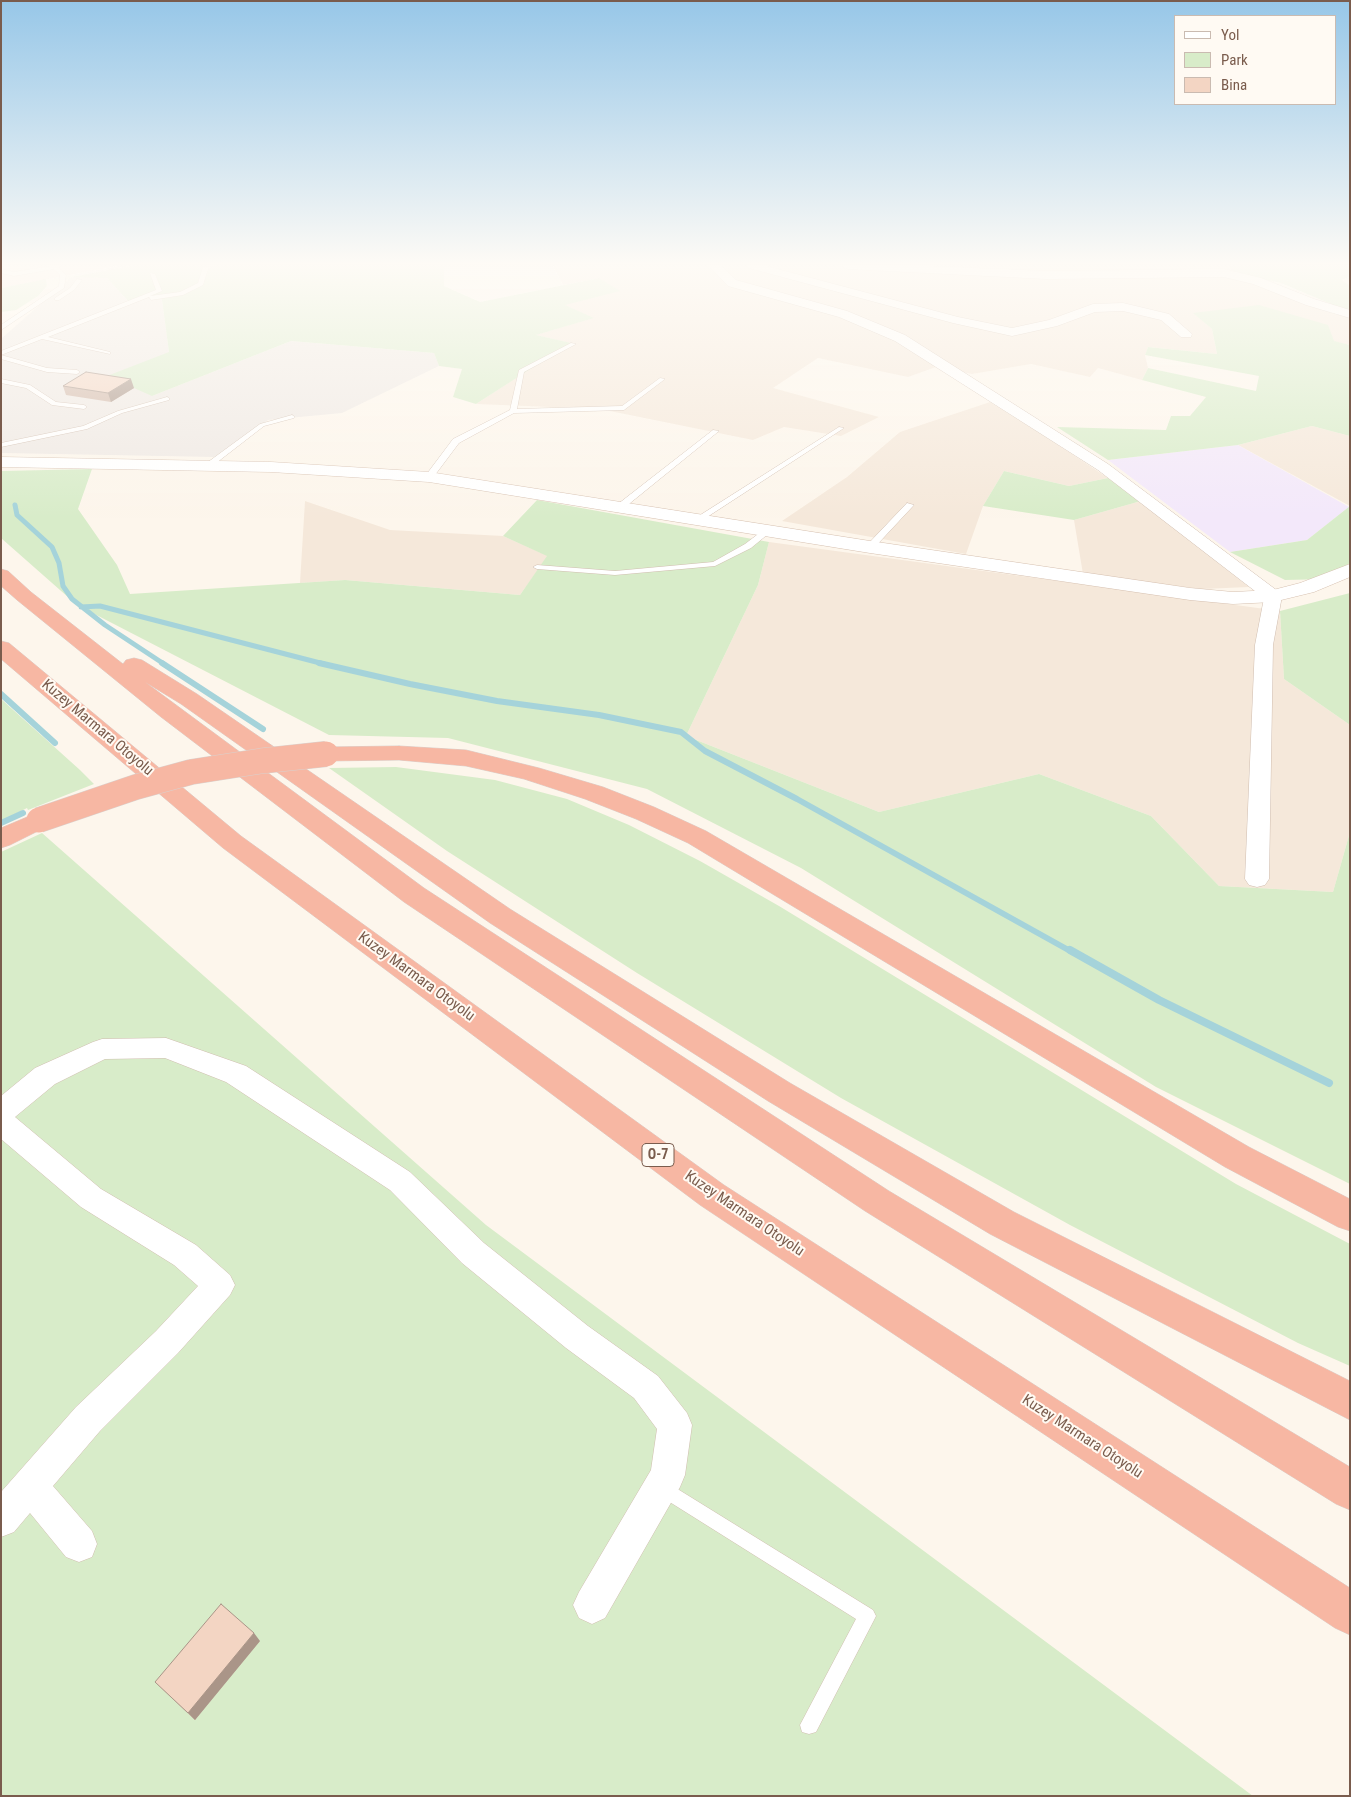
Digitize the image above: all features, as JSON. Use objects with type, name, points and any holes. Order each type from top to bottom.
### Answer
[{"type":"highway","points":[[1,575],[24,596],[169,712],[414,896],[877,1200],[1350,1490]]},
{"type":"highway","points":[[24,596],[189,699],[500,916],[779,1092],[1002,1224],[1350,1401]]},
{"type":"highway","name":"Kuzey Marmara Otoyolu","points":[[1,648],[232,842],[712,1195],[1350,1613]]},
{"type":"highway","points":[[1,839],[39,820],[136,787],[191,772],[261,761],[326,754],[399,753],[466,758],[530,773],[594,793],[645,813],[697,837],[1032,1038],[1220,1147],[1350,1216]]},
{"type":"main road","points":[[1,462],[208,465],[338,470],[429,477],[870,547],[1190,594],[1233,598],[1273,596],[1307,588],[1350,570]]},
{"type":"street","points":[[919,350],[1103,467],[1273,596],[1264,645],[1257,879]]},
{"type":"street","points":[[1,1112],[45,1076],[102,1049],[166,1048],[236,1074],[400,1181],[474,1253],[577,1337],[646,1387],[675,1425],[668,1475],[592,1605]]},
{"type":"street","points":[[1,1122],[91,1198],[135,1223],[185,1256],[219,1285],[168,1342],[88,1419],[1,1520]]},
{"type":"street","points":[[30,1486],[79,1544]]},
{"type":"lane","points":[[95,350],[108,353]]},
{"type":"lane","points":[[513,411],[521,370],[561,350]]},
{"type":"lane","points":[[1,357],[47,370],[77,372]]},
{"type":"lane","points":[[429,477],[456,441],[513,411],[624,408],[662,379]]},
{"type":"lane","points":[[1,381],[28,386],[54,404],[84,407]]},
{"type":"lane","points":[[1,444],[85,428],[120,412],[167,399]]},
{"type":"lane","points":[[208,465],[262,424],[292,417]]},
{"type":"lane","points":[[698,519],[841,428]]},
{"type":"lane","points":[[621,506],[714,431]]},
{"type":"lane","points":[[870,547],[910,505]]},
{"type":"lane","points":[[537,567],[615,573],[715,564],[748,546],[769,530]]},
{"type":"lane","points":[[661,1487],[867,1616],[809,1725]]},
{"type":"shaded area","points":[[1,350],[169,350],[152,396],[269,350],[397,350],[434,353],[439,366],[342,413],[268,420],[214,457],[1,453]]},
{"type":"shaded area","points":[[559,350],[1147,350],[1145,355],[1148,368],[1142,380],[1098,368],[1090,377],[1031,364],[972,374],[936,367],[908,377],[818,358],[773,388],[879,417],[841,436],[784,427],[753,440],[600,409],[476,404]]},
{"type":"shaded area","points":[[1176,350],[1216,350],[1217,354]]},
{"type":"shaded area","points":[[990,402],[1108,478],[1069,486],[1004,471],[983,506],[966,554],[782,521],[847,477],[900,432]]},
{"type":"shaded area","points":[[1312,426],[1350,436],[1350,506],[1238,445]]},
{"type":"shaded area","points":[[1238,445],[1349,507],[1307,540],[1230,552],[1108,460]]},
{"type":"shaded area","points":[[305,501],[390,530],[503,536],[548,556],[520,595],[345,580],[300,583]]},
{"type":"shaded area","points":[[1141,501],[1249,587],[1202,589],[1083,574],[1074,520]]},
{"type":"shaded area","points":[[769,542],[1280,611],[1284,679],[1350,725],[1350,832],[1333,892],[1219,886],[1151,816],[1039,774],[879,812],[686,736],[758,585]]},
{"type":"green space","points":[[169,350],[269,350],[152,396],[107,376],[169,352]]},
{"type":"green space","points":[[397,350],[560,350],[476,404],[453,397],[462,369],[439,366],[434,353]]},
{"type":"green space","points":[[1147,350],[1176,350],[1217,354],[1216,350],[1350,350],[1350,436],[1312,426],[1238,445],[1108,460],[1057,427],[1166,430],[1171,416],[1190,416],[1206,397],[1142,380],[1148,368],[1256,391],[1259,376],[1145,355]]},
{"type":"green space","points":[[92,469],[78,509],[117,565],[130,594],[345,580],[520,595],[547,556],[503,536],[537,500],[769,542],[758,585],[686,736],[879,812],[1039,774],[1151,816],[1219,886],[1333,892],[1350,832],[1350,1184],[1156,1087],[801,868],[647,789],[448,738],[329,735],[77,605],[1,538],[1,471]]},
{"type":"green space","points":[[1004,471],[1069,486],[1108,478],[1141,501],[1074,520],[983,506]]},
{"type":"green space","points":[[1350,506],[1350,563],[1327,579],[1285,580],[1230,552],[1307,540]]},
{"type":"green space","points":[[1350,593],[1350,725],[1284,679],[1280,611]]},
{"type":"green space","points":[[1,699],[94,784],[28,810],[27,808],[1,821]]},
{"type":"green space","points":[[396,767],[495,780],[567,799],[629,825],[700,861],[779,906],[1236,1184],[1350,1244],[1350,1366],[1298,1343],[1070,1225],[841,1098],[637,973],[447,851],[329,768]]},
{"type":"green space","points":[[42,833],[486,1225],[1253,1796],[1,1796],[1,852]]},
{"type":"building","points":[[86,372],[131,379],[108,393],[63,386]]},
{"type":"building","points":[[221,1604],[254,1633],[188,1713],[155,1682]]},
{"type":"waterway","points":[[15,505],[17,515],[52,547],[59,563],[63,586],[72,599],[82,607]]},
{"type":"waterway","points":[[82,607],[100,606],[324,664]]},
{"type":"waterway","points":[[82,607],[105,625],[164,664]]},
{"type":"waterway","points":[[162,663],[263,729]]},
{"type":"waterway","points":[[319,663],[410,684],[497,701],[599,715],[681,732],[705,751],[797,799],[1072,952]]},
{"type":"waterway","points":[[1,694],[55,743]]},
{"type":"waterway","points":[[1,823],[23,813]]},
{"type":"waterway","points":[[1070,950],[1159,1000],[1329,1083]]}]
